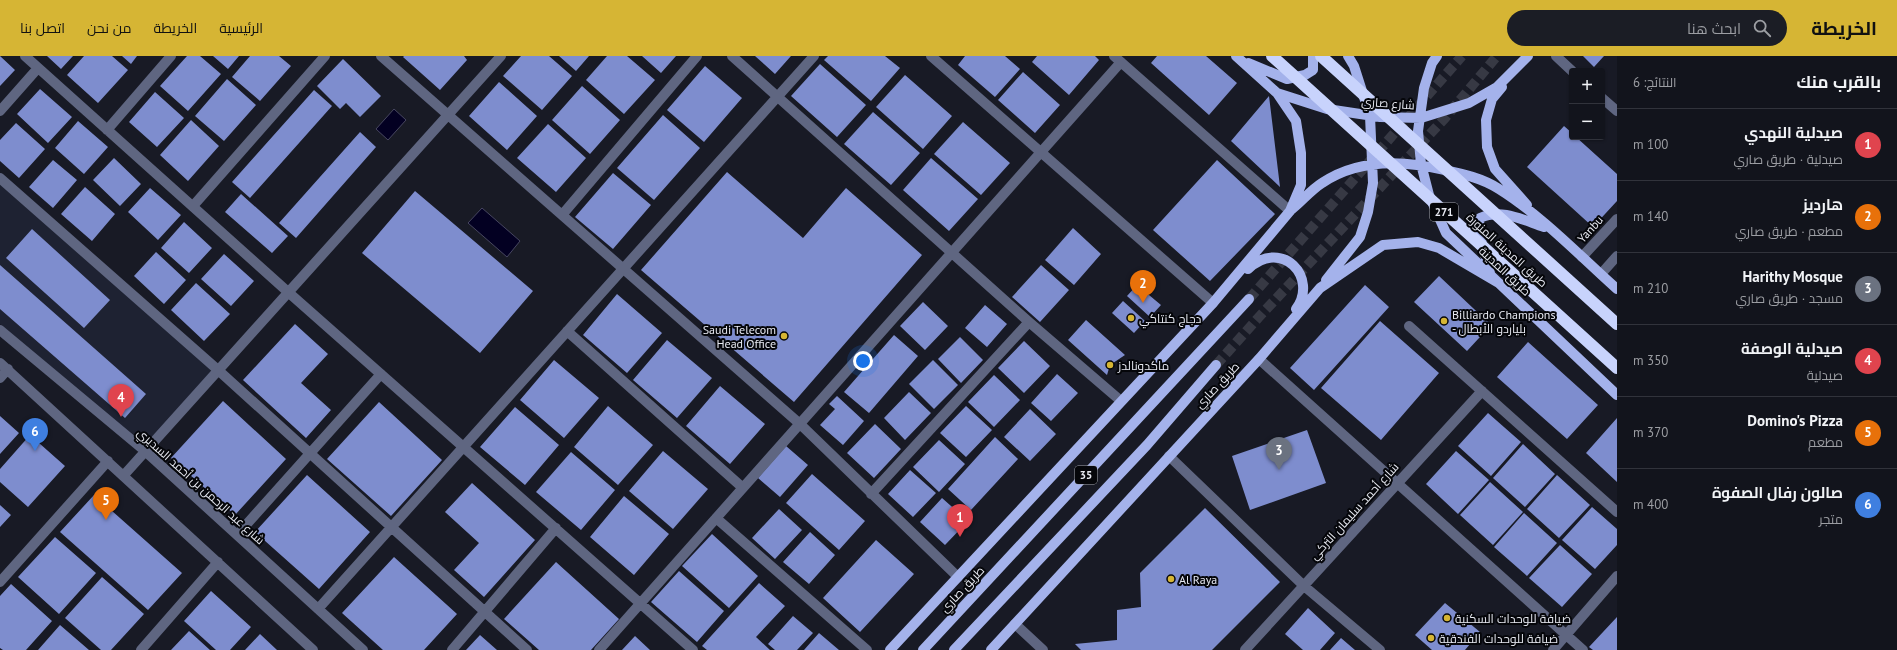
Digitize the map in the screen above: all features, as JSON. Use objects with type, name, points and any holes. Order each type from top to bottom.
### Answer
[{"type":"highway","name":"طريق المدينة المنورة","points":[[1272,56],[1617,368]]},
{"type":"highway","name":"طريق المدينة المنورة","points":[[1321,56],[1617,324]]},
{"type":"main road","points":[[1238,58],[1287,79],[1305,75],[1314,70],[1313,56]]},
{"type":"main road","points":[[1320,288],[1360,237],[1368,212],[1373,183],[1370,116],[1354,66],[1348,56]]},
{"type":"main road","name":"طريق المدينة","points":[[1437,56],[1432,63],[1424,88],[1418,131],[1421,164],[1429,195],[1446,233],[1617,395]]},
{"type":"main road","points":[[1529,56],[1492,99],[1486,120],[1487,147],[1495,169],[1547,226]]},
{"type":"main road","name":"شارع صاري","points":[[1277,93],[1327,109],[1370,116],[1421,118],[1469,103],[1497,87],[1529,56]]},
{"type":"main road","points":[[1238,58],[1277,93],[1296,121],[1302,153],[1301,185],[1290,211]]},
{"type":"main road","points":[[1213,303],[1290,211],[1322,183],[1352,168],[1382,162],[1421,164],[1471,176],[1498,188],[1547,226],[1617,289]]},
{"type":"main road","points":[[1490,275],[1478,229],[1480,218],[1488,214],[1507,214],[1547,226]]},
{"type":"main road","name":"طريق صاري","points":[[991,650],[1259,359],[1320,288],[1383,245],[1418,242],[1439,248],[1502,285]]},
{"type":"main road","points":[[890,650],[1120,401],[1213,303],[1256,262],[1265,258],[1276,256],[1296,267],[1302,284],[1303,300],[1272,343]]},
{"type":"main road","name":"طريق صاري","points":[[923,650],[1249,299]]},
{"type":"main road","name":"طريق صاري","points":[[954,650],[1146,445],[1216,365]]},
{"type":"street","points":[[25,56],[288,292],[693,650]]},
{"type":"street","points":[[107,130],[171,56]]},
{"type":"street","points":[[192,206],[325,56]]},
{"type":"street","points":[[380,56],[800,424],[958,577]]},
{"type":"street","points":[[124,475],[501,56]]},
{"type":"street","points":[[562,215],[697,56]]},
{"type":"street","points":[[732,56],[1028,322],[1120,401]]},
{"type":"street","points":[[318,610],[814,56]]},
{"type":"street","points":[[931,56],[1213,303]]},
{"type":"street","points":[[1556,56],[1569,68]]},
{"type":"street","points":[[599,650],[1041,152],[1118,59],[1290,211]]},
{"type":"street","points":[[0,111],[38,68]]},
{"type":"street","points":[[1605,101],[1617,111]]},
{"type":"street","points":[[0,178],[218,370],[527,650]]},
{"type":"street","name":"Yanbu","points":[[1582,257],[1617,219]]},
{"type":"street","points":[[1601,274],[1617,256]]},
{"type":"street","points":[[871,494],[1028,322]]},
{"type":"street","points":[[1409,326],[1617,512]]},
{"type":"street","name":"شارع عبد الرحمن بن أحمد السديري","points":[[0,330],[145,451],[363,650]]},
{"type":"street","points":[[567,331],[743,488]]},
{"type":"street","points":[[1259,359],[1583,650]]},
{"type":"street","points":[[0,362],[313,650]]},
{"type":"street","points":[[0,378],[8,369]]},
{"type":"street","points":[[237,535],[381,374]]},
{"type":"street","name":"شارع أحمد سليمان التركي","points":[[1245,650],[1482,391]]},
{"type":"street","points":[[1169,456],[1304,586],[1380,650]]},
{"type":"street","points":[[0,582],[108,461]]},
{"type":"street","points":[[716,518],[867,650]]},
{"type":"street","points":[[452,650],[556,528]]},
{"type":"street","points":[[141,650],[218,562]]},
{"type":"street","points":[[1553,650],[1617,576]]},
{"type":"street","points":[[1015,624],[1043,650]]},
{"type":"shaded area","points":[[0,183],[212,370],[145,446],[0,324]]},
{"type":"water","points":[[394,109],[406,120],[388,140],[376,129]]},
{"type":"water","points":[[482,208],[520,241],[507,257],[468,223]]},
{"type":"building","points":[[0,56],[15,70],[0,86]]},
{"type":"building","points":[[47,56],[73,56],[61,69]]},
{"type":"building","points":[[84,56],[112,56],[128,70],[98,103],[67,75]]},
{"type":"building","points":[[122,56],[137,56],[131,64]]},
{"type":"building","points":[[187,56],[200,56],[221,74],[188,111],[160,86]]},
{"type":"building","points":[[213,56],[239,56],[228,69]]},
{"type":"building","points":[[250,56],[279,56],[291,66],[260,101],[232,77]]},
{"type":"building","points":[[464,56],[467,60],[440,90],[403,57]]},
{"type":"building","points":[[521,56],[549,56],[572,76],[542,110],[503,76]]},
{"type":"building","points":[[559,56],[589,56],[576,71]]},
{"type":"building","points":[[607,56],[627,56],[655,80],[624,114],[586,80]]},
{"type":"building","points":[[642,56],[676,56],[661,73]]},
{"type":"building","points":[[755,56],[791,56],[775,74]]},
{"type":"building","points":[[828,56],[885,56],[900,68],[871,101],[824,60]]},
{"type":"building","points":[[965,56],[1005,56],[1020,69],[995,97],[958,65]]},
{"type":"building","points":[[1037,56],[1095,56],[1099,60],[1069,95],[1032,62]]},
{"type":"building","points":[[1157,56],[1206,56],[1237,83],[1209,115],[1151,63]]},
{"type":"building","points":[[1583,56],[1604,56],[1594,67]]},
{"type":"building","points":[[343,59],[381,96],[360,117],[346,103],[340,109],[317,86]]},
{"type":"building","points":[[820,64],[866,105],[837,137],[791,96]]},
{"type":"building","points":[[705,66],[742,98],[704,142],[667,110]]},
{"type":"building","points":[[1023,72],[1060,105],[1035,133],[998,100]]},
{"type":"building","points":[[905,75],[952,116],[923,149],[876,107]]},
{"type":"building","points":[[227,79],[256,105],[224,141],[195,116]]},
{"type":"building","points":[[499,82],[537,116],[507,150],[469,116]]},
{"type":"building","points":[[582,86],[620,120],[590,154],[552,120]]},
{"type":"building","points":[[40,89],[72,117],[48,143],[17,114]]},
{"type":"building","points":[[314,90],[332,106],[250,198],[232,182]]},
{"type":"building","points":[[155,92],[184,118],[157,147],[129,122]]},
{"type":"building","points":[[1269,96],[1280,187],[1231,141]]},
{"type":"building","points":[[873,112],[920,153],[891,185],[844,144]]},
{"type":"building","points":[[663,115],[700,148],[654,200],[617,168]]},
{"type":"building","points":[[191,120],[219,146],[188,181],[160,155]]},
{"type":"building","points":[[78,121],[108,147],[84,174],[55,148]]},
{"type":"building","points":[[963,122],[1010,163],[981,195],[934,154]]},
{"type":"building","points":[[16,123],[45,149],[19,178],[0,161],[0,140]]},
{"type":"building","points":[[548,124],[586,158],[556,192],[517,158]]},
{"type":"building","points":[[1564,126],[1569,130],[1569,140],[1579,140],[1617,174],[1617,201],[1593,227],[1527,167]]},
{"type":"building","points":[[360,132],[376,147],[296,238],[279,223]]},
{"type":"building","points":[[114,158],[141,184],[120,206],[93,180]]},
{"type":"building","points":[[931,158],[978,199],[949,231],[903,190]]},
{"type":"building","points":[[53,160],[77,180],[53,208],[29,187]]},
{"type":"building","points":[[1217,160],[1275,214],[1210,281],[1153,230]]},
{"type":"building","name":"Saudi Telecom Head Office","points":[[727,172],[803,238],[846,188],[922,255],[794,402],[641,270]]},
{"type":"building","points":[[613,173],[651,205],[613,249],[575,217]]},
{"type":"building","points":[[85,187],[115,214],[92,241],[61,214]]},
{"type":"building","points":[[150,188],[181,215],[158,240],[128,212]]},
{"type":"building","points":[[415,191],[533,291],[480,353],[362,253]]},
{"type":"building","points":[[241,194],[288,236],[272,253],[225,212]]},
{"type":"building","points":[[184,222],[212,248],[189,273],[161,248]]},
{"type":"building","points":[[1073,228],[1101,254],[1074,285],[1045,260]]},
{"type":"building","points":[[32,229],[110,300],[84,328],[6,258]]},
{"type":"building","points":[[156,252],[186,280],[164,304],[134,276]]},
{"type":"building","points":[[224,254],[254,281],[231,306],[201,279]]},
{"type":"building","points":[[0,265],[146,394],[125,418],[0,309]]},
{"type":"building","points":[[1041,265],[1069,290],[1040,322],[1012,297]]},
{"type":"building","points":[[1439,276],[1491,325],[1467,351],[1414,302]]},
{"type":"building","points":[[196,283],[230,314],[204,341],[171,310]]},
{"type":"building","points":[[1137,285],[1161,305],[1150,317],[1127,296]]},
{"type":"building","points":[[1365,285],[1389,307],[1314,390],[1290,368]]},
{"type":"building","points":[[617,294],[662,333],[627,373],[583,335]]},
{"type":"building","points":[[1123,301],[1145,321],[1134,333],[1112,313]]},
{"type":"building","points":[[923,302],[948,326],[925,350],[900,326]]},
{"type":"building","points":[[985,305],[1007,324],[987,347],[965,328]]},
{"type":"building","points":[[1086,320],[1125,355],[1110,365],[1107,375],[1068,340]]},
{"type":"building","points":[[1380,321],[1439,373],[1381,440],[1321,388]]},
{"type":"building","points":[[295,324],[328,354],[301,383],[331,410],[306,438],[243,380]]},
{"type":"building","points":[[894,335],[918,356],[869,413],[844,392]]},
{"type":"building","points":[[960,337],[983,360],[961,383],[938,359]]},
{"type":"building","points":[[667,340],[712,378],[677,418],[633,380]]},
{"type":"building","points":[[1024,341],[1050,366],[1024,393],[998,368]]},
{"type":"building","points":[[1528,342],[1598,405],[1567,439],[1497,377]]},
{"type":"building","points":[[554,360],[599,398],[564,438],[520,400]]},
{"type":"building","points":[[933,360],[958,385],[934,409],[909,384]]},
{"type":"building","points":[[1057,374],[1078,393],[1051,421],[1031,403]]},
{"type":"building","points":[[994,375],[1020,400],[994,427],[968,402]]},
{"type":"building","points":[[720,386],[765,424],[730,464],[686,426]]},
{"type":"building","points":[[909,392],[931,413],[905,440],[884,418]]},
{"type":"building","points":[[837,396],[864,421],[843,445],[820,425],[835,409],[829,404]]},
{"type":"building","points":[[223,401],[286,459],[235,515],[171,458]]},
{"type":"building","points":[[379,402],[442,460],[391,516],[327,459]]},
{"type":"building","points":[[608,406],[653,445],[618,485],[574,447]]},
{"type":"building","points":[[966,406],[992,430],[966,457],[940,433]]},
{"type":"building","points":[[515,407],[559,445],[525,485],[480,447]]},
{"type":"building","points":[[1030,409],[1056,434],[1030,461],[1004,437]]},
{"type":"building","points":[[1488,413],[1521,442],[1491,476],[1458,446]]},
{"type":"building","points":[[0,416],[19,433],[0,454]]},
{"type":"building","points":[[1617,418],[1617,482],[1586,453]]},
{"type":"building","points":[[875,424],[901,449],[874,478],[847,453]]},
{"type":"building","points":[[1307,430],[1326,483],[1250,510],[1232,456]]},
{"type":"building","points":[[30,435],[65,466],[28,507],[0,482],[0,469]]},
{"type":"building","points":[[995,437],[1018,459],[971,510],[948,489]]},
{"type":"building","points":[[939,440],[965,464],[939,492],[913,467]]},
{"type":"building","points":[[1523,444],[1555,474],[1525,507],[1493,478]]},
{"type":"building","points":[[786,446],[808,465],[780,497],[758,478]]},
{"type":"building","points":[[663,451],[708,489],[673,529],[629,491]]},
{"type":"building","points":[[1456,451],[1489,480],[1458,514],[1426,484]]},
{"type":"building","points":[[571,452],[615,490],[581,530],[536,492]]},
{"type":"building","points":[[910,470],[936,493],[913,517],[888,494]]},
{"type":"building","points":[[812,474],[865,521],[839,550],[786,503]]},
{"type":"building","points":[[307,475],[370,532],[319,589],[255,532]]},
{"type":"building","points":[[1557,475],[1590,505],[1559,538],[1527,509]]},
{"type":"building","points":[[1490,482],[1523,512],[1493,545],[1460,515]]},
{"type":"building","points":[[472,483],[535,540],[484,597],[454,570],[479,543],[445,512]]},
{"type":"building","points":[[94,495],[182,573],[148,610],[60,532]]},
{"type":"building","points":[[624,496],[669,534],[634,575],[590,537]]},
{"type":"building","points":[[942,498],[968,521],[945,545],[920,522]]},
{"type":"building","points":[[0,505],[11,515],[0,527]]},
{"type":"building","points":[[1592,507],[1617,529],[1617,545],[1595,569],[1562,540]]},
{"type":"building","points":[[1205,508],[1280,582],[1212,650],[1081,650],[1075,644],[1117,640],[1117,610],[1141,607],[1140,573]]},
{"type":"building","points":[[779,509],[802,530],[775,559],[752,538]]},
{"type":"building","points":[[1524,513],[1557,543],[1527,576],[1494,547]]},
{"type":"building","points":[[810,532],[835,555],[809,584],[783,562]]},
{"type":"building","points":[[712,534],[758,576],[729,608],[682,566]]},
{"type":"building","points":[[55,537],[96,573],[59,614],[18,577]]},
{"type":"building","points":[[876,540],[914,574],[860,632],[823,598]]},
{"type":"building","points":[[1560,545],[1592,574],[1562,607],[1529,578]]},
{"type":"building","points":[[394,557],[457,614],[424,650],[383,650],[342,613]]},
{"type":"building","points":[[556,562],[619,619],[591,650],[539,650],[504,619]]},
{"type":"building","points":[[679,571],[724,611],[697,642],[651,602]]},
{"type":"building","points":[[102,577],[144,614],[111,650],[101,650],[65,618]]},
{"type":"building","points":[[759,583],[785,606],[756,637],[770,650],[707,650],[702,646]]},
{"type":"building","points":[[11,584],[52,621],[26,650],[3,650],[0,648],[0,596]]},
{"type":"building","points":[[211,591],[251,627],[230,650],[216,650],[184,621]]},
{"type":"building","name":"ضيافة للوحدات السكنية","points":[[1445,603],[1480,632],[1465,650],[1432,650],[1415,635]]},
{"type":"building","points":[[1308,608],[1335,633],[1320,650],[1303,650],[1285,634]]},
{"type":"building","points":[[793,616],[813,633],[797,650],[775,650],[768,644]]},
{"type":"building","points":[[1617,617],[1617,650],[1593,650],[1589,647]]},
{"type":"building","points":[[60,625],[89,650],[38,650]]},
{"type":"building","points":[[189,631],[210,650],[171,650]]},
{"type":"building","points":[[819,633],[839,650],[804,650]]},
{"type":"building","points":[[260,634],[277,650],[245,650]]},
{"type":"building","points":[[480,635],[497,650],[466,650]]},
{"type":"building","points":[[635,636],[650,650],[622,650]]},
{"type":"building","points":[[1341,638],[1355,650],[1330,650]]},
{"type":"tunnel","points":[[1249,299],[1462,56]]},
{"type":"tunnel","points":[[1216,365],[1445,118],[1497,56]]},
{"type":"place","name":"هارديز","points":[[1143,303]]},
{"type":"place","name":"دجاج كنتاكي","points":[[1131,318]]},
{"type":"place","name":"Billiardo Champions - بلياردو الأبطال","points":[[1444,321]]},
{"type":"place","name":"Saudi Telecom Head Office","points":[[784,336]]},
{"type":"place","name":"ماكدونالدز","points":[[1110,365]]},
{"type":"place","name":"صيدلية الوصفة","points":[[121,417]]},
{"type":"place","name":"صالون رفال الصفوة","points":[[35,451]]},
{"type":"place","name":"Harithy Mosque","points":[[1279,470]]},
{"type":"place","name":"Domino's Pizza","points":[[106,520]]},
{"type":"place","name":"صيدلية النهدي","points":[[960,537]]},
{"type":"place","name":"Al Raya","points":[[1171,579]]},
{"type":"place","name":"ضيافة للوحدات السكنية","points":[[1447,618]]},
{"type":"place","name":"ضيافة للوحدات الفندقية","points":[[1431,638]]}]
